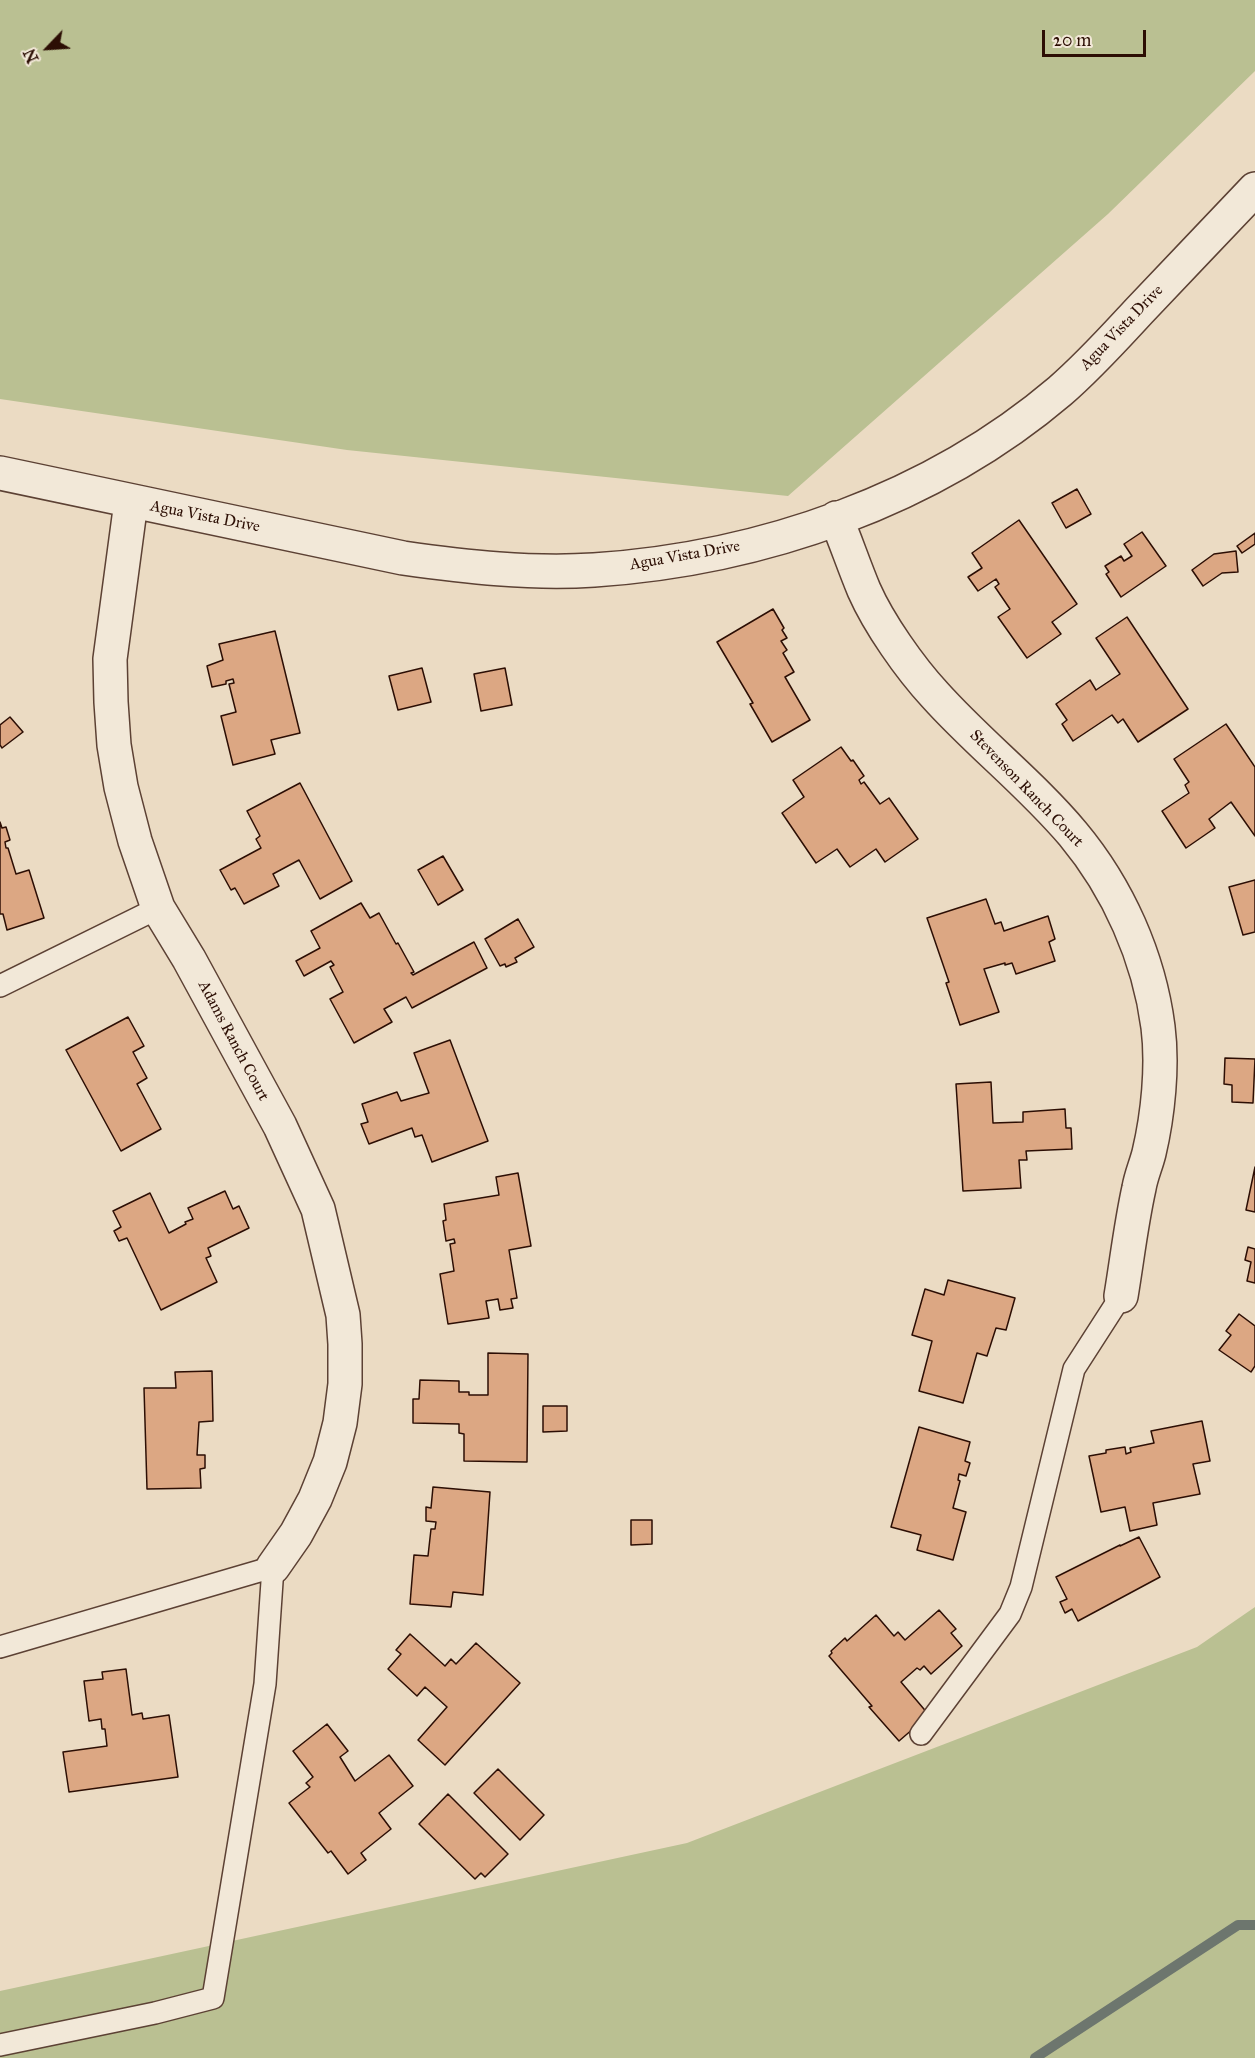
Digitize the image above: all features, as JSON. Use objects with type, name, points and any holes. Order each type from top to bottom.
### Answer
[{"type":"street","name":"Agua Vista Drive","points":[[0,473],[403,558],[466,567],[531,571],[593,570],[655,564],[706,555],[777,538],[890,498],[992,443],[1061,390],[1255,189]]},
{"type":"street","name":"Adams Ranch Court","points":[[131,502],[110,659],[114,745],[121,787],[135,841],[158,908],[189,959],[280,1126],[318,1209],[343,1315],[345,1384],[340,1424],[330,1462],[306,1517],[273,1567]]},
{"type":"street","name":"Stevenson Ranch Court","points":[[836,518],[865,592],[901,653],[935,695],[1072,833],[1096,865],[1117,899],[1134,936],[1146,974],[1158,1027],[1158,1083],[1149,1153],[1139,1187],[1121,1296]]},
{"type":"lane","points":[[0,986],[158,908]]},
{"type":"lane","points":[[921,1734],[1010,1614],[1021,1587],[1074,1370],[1121,1296]]},
{"type":"lane","points":[[0,1647],[273,1567],[265,1684],[213,1998],[155,2013],[0,2045]]},
{"type":"green space","points":[[0,0],[1255,0],[1255,71],[1108,214],[788,496],[347,450],[0,399]]},
{"type":"green space","points":[[1255,1607],[1255,2058],[0,2058],[0,1991],[687,1843],[1197,1647]]},
{"type":"building","points":[[1077,489],[1091,514],[1066,528],[1052,503]]},
{"type":"building","points":[[1019,520],[1077,604],[1052,622],[1061,634],[1027,658],[998,617],[1010,609],[995,587],[999,584],[996,579],[978,591],[968,577],[982,568],[972,553]]},
{"type":"building","points":[[1142,532],[1166,566],[1121,597],[1106,574],[1109,572],[1105,566],[1121,556],[1124,561],[1132,556],[1124,544]]},
{"type":"building","points":[[1255,533],[1255,544],[1242,553],[1237,546]]},
{"type":"building","points":[[1236,551],[1238,572],[1222,573],[1203,586],[1192,570],[1214,554]]},
{"type":"building","points":[[773,609],[787,638],[781,641],[787,650],[783,653],[794,672],[785,677],[810,720],[772,742],[750,704],[753,703],[717,642]]},
{"type":"building","points":[[1127,617],[1188,709],[1138,742],[1123,719],[1118,723],[1112,715],[1073,741],[1062,724],[1067,720],[1056,704],[1090,680],[1096,690],[1120,674],[1096,638]]},
{"type":"building","points":[[275,631],[300,733],[271,740],[275,754],[233,765],[221,716],[236,712],[229,684],[234,683],[233,679],[226,681],[226,684],[212,687],[207,666],[223,660],[219,644]]},
{"type":"building","points":[[422,668],[431,702],[398,710],[389,676]]},
{"type":"building","points":[[505,668],[512,705],[481,711],[474,674]]},
{"type":"building","points":[[10,717],[23,732],[2,748],[0,725]]},
{"type":"building","points":[[1226,724],[1255,767],[1255,836],[1231,802],[1209,819],[1215,828],[1186,848],[1162,811],[1189,793],[1185,785],[1189,782],[1174,759]]},
{"type":"building","points":[[841,747],[864,776],[859,780],[861,784],[864,782],[880,804],[889,798],[918,839],[885,862],[876,849],[850,867],[837,849],[816,863],[782,813],[804,797],[793,780]]},
{"type":"building","points":[[300,783],[352,881],[320,899],[299,860],[273,874],[279,886],[244,904],[235,888],[231,890],[220,870],[261,848],[256,839],[260,836],[247,811]]},
{"type":"building","points":[[0,822],[2,828],[6,827],[10,840],[5,842],[6,848],[8,848],[16,874],[29,870],[44,918],[7,930],[3,914],[0,914]]},
{"type":"building","points":[[443,856],[463,890],[438,905],[418,870]]},
{"type":"building","points":[[1255,880],[1255,932],[1243,935],[1229,887]]},
{"type":"building","points":[[986,899],[995,924],[1001,922],[1004,931],[1048,916],[1055,939],[1049,942],[1055,961],[1016,974],[1012,963],[984,969],[999,1012],[960,1025],[946,983],[949,982],[927,918]]},
{"type":"building","points":[[361,903],[370,918],[379,913],[414,972],[411,973],[413,975],[474,942],[487,968],[412,1008],[406,997],[384,1009],[392,1022],[354,1043],[330,999],[343,992],[330,967],[334,965],[331,961],[304,976],[296,961],[320,948],[311,931]]},
{"type":"building","points":[[518,919],[534,947],[515,958],[517,962],[506,967],[505,964],[500,966],[485,939]]},
{"type":"building","points":[[128,1017],[144,1046],[133,1052],[147,1078],[137,1084],[161,1129],[121,1151],[66,1050]]},
{"type":"building","points":[[450,1040],[488,1141],[432,1162],[422,1135],[415,1137],[412,1128],[369,1144],[361,1124],[368,1122],[362,1104],[397,1092],[401,1101],[429,1093],[414,1053]]},
{"type":"building","points":[[1225,1058],[1255,1059],[1253,1103],[1232,1102],[1232,1085],[1224,1084]]},
{"type":"building","points":[[991,1082],[993,1123],[1023,1122],[1023,1112],[1065,1109],[1066,1128],[1071,1128],[1072,1149],[1026,1151],[1027,1160],[1019,1160],[1021,1188],[963,1191],[956,1084]]},
{"type":"building","points":[[1255,1167],[1255,1212],[1246,1210]]},
{"type":"building","points":[[518,1173],[531,1246],[509,1250],[517,1298],[511,1299],[513,1308],[500,1310],[498,1299],[486,1301],[489,1318],[448,1324],[440,1274],[454,1271],[450,1244],[455,1243],[454,1239],[446,1241],[443,1221],[446,1220],[444,1204],[499,1195],[496,1177]]},
{"type":"building","points":[[225,1191],[233,1209],[239,1206],[249,1228],[208,1248],[211,1256],[206,1258],[217,1282],[161,1310],[127,1238],[119,1241],[114,1231],[121,1227],[113,1211],[150,1193],[169,1233],[193,1219],[188,1208]]},
{"type":"building","points":[[1248,1247],[1255,1249],[1255,1283],[1247,1281],[1251,1262],[1245,1260]]},
{"type":"building","points":[[948,1280],[1015,1298],[1006,1330],[996,1328],[987,1356],[977,1353],[963,1403],[919,1391],[932,1341],[912,1335],[925,1289],[944,1295]]},
{"type":"building","points":[[1239,1314],[1255,1326],[1255,1366],[1251,1372],[1219,1350],[1231,1335],[1226,1331]]},
{"type":"building","points":[[488,1353],[528,1354],[527,1462],[464,1461],[464,1434],[459,1433],[459,1424],[413,1423],[413,1399],[419,1399],[420,1380],[459,1381],[459,1392],[469,1392],[469,1395],[488,1395]]},
{"type":"building","points":[[212,1371],[213,1421],[199,1422],[197,1455],[205,1455],[205,1468],[200,1469],[201,1488],[147,1489],[144,1388],[176,1388],[175,1372]]},
{"type":"building","points":[[543,1406],[567,1406],[567,1431],[543,1432]]},
{"type":"building","points":[[1202,1421],[1210,1461],[1193,1464],[1200,1494],[1153,1503],[1157,1525],[1130,1531],[1125,1507],[1101,1512],[1089,1456],[1125,1447],[1126,1454],[1131,1452],[1130,1448],[1154,1443],[1151,1431]]},
{"type":"building","points":[[919,1427],[970,1442],[965,1461],[970,1463],[966,1476],[959,1474],[958,1480],[960,1481],[953,1508],[966,1512],[953,1560],[917,1550],[921,1535],[891,1527]]},
{"type":"building","points":[[433,1487],[490,1492],[483,1595],[453,1592],[451,1607],[410,1604],[414,1555],[428,1556],[431,1529],[435,1529],[436,1522],[426,1521],[426,1507],[431,1508]]},
{"type":"building","points":[[631,1520],[652,1520],[652,1544],[631,1545]]},
{"type":"building","points":[[1139,1537],[1160,1577],[1078,1621],[1072,1609],[1065,1613],[1060,1602],[1067,1599],[1056,1577]]},
{"type":"building","points":[[939,1610],[956,1629],[951,1633],[962,1646],[931,1674],[924,1666],[920,1670],[917,1668],[901,1682],[929,1715],[899,1741],[829,1656],[831,1651],[845,1638],[847,1641],[876,1615],[894,1636],[898,1632],[905,1640]]},
{"type":"building","points":[[410,1634],[445,1666],[451,1659],[456,1664],[476,1643],[520,1683],[445,1765],[418,1740],[447,1707],[425,1687],[417,1696],[388,1669],[401,1654],[396,1650]]},
{"type":"building","points":[[126,1669],[132,1715],[142,1713],[143,1719],[169,1715],[178,1777],[69,1792],[63,1752],[107,1746],[101,1719],[89,1721],[84,1681],[103,1679],[102,1672]]},
{"type":"building","points":[[327,1724],[348,1751],[340,1757],[355,1781],[389,1755],[413,1786],[379,1813],[391,1829],[361,1853],[366,1860],[348,1874],[331,1851],[328,1853],[289,1803],[310,1787],[306,1783],[313,1777],[293,1751]]},
{"type":"building","points":[[498,1769],[544,1815],[520,1840],[474,1793]]},
{"type":"building","points":[[448,1794],[508,1854],[485,1877],[481,1873],[475,1879],[419,1824]]},
{"type":"waterway","points":[[1035,2058],[1238,1925],[1255,1925]]}]
